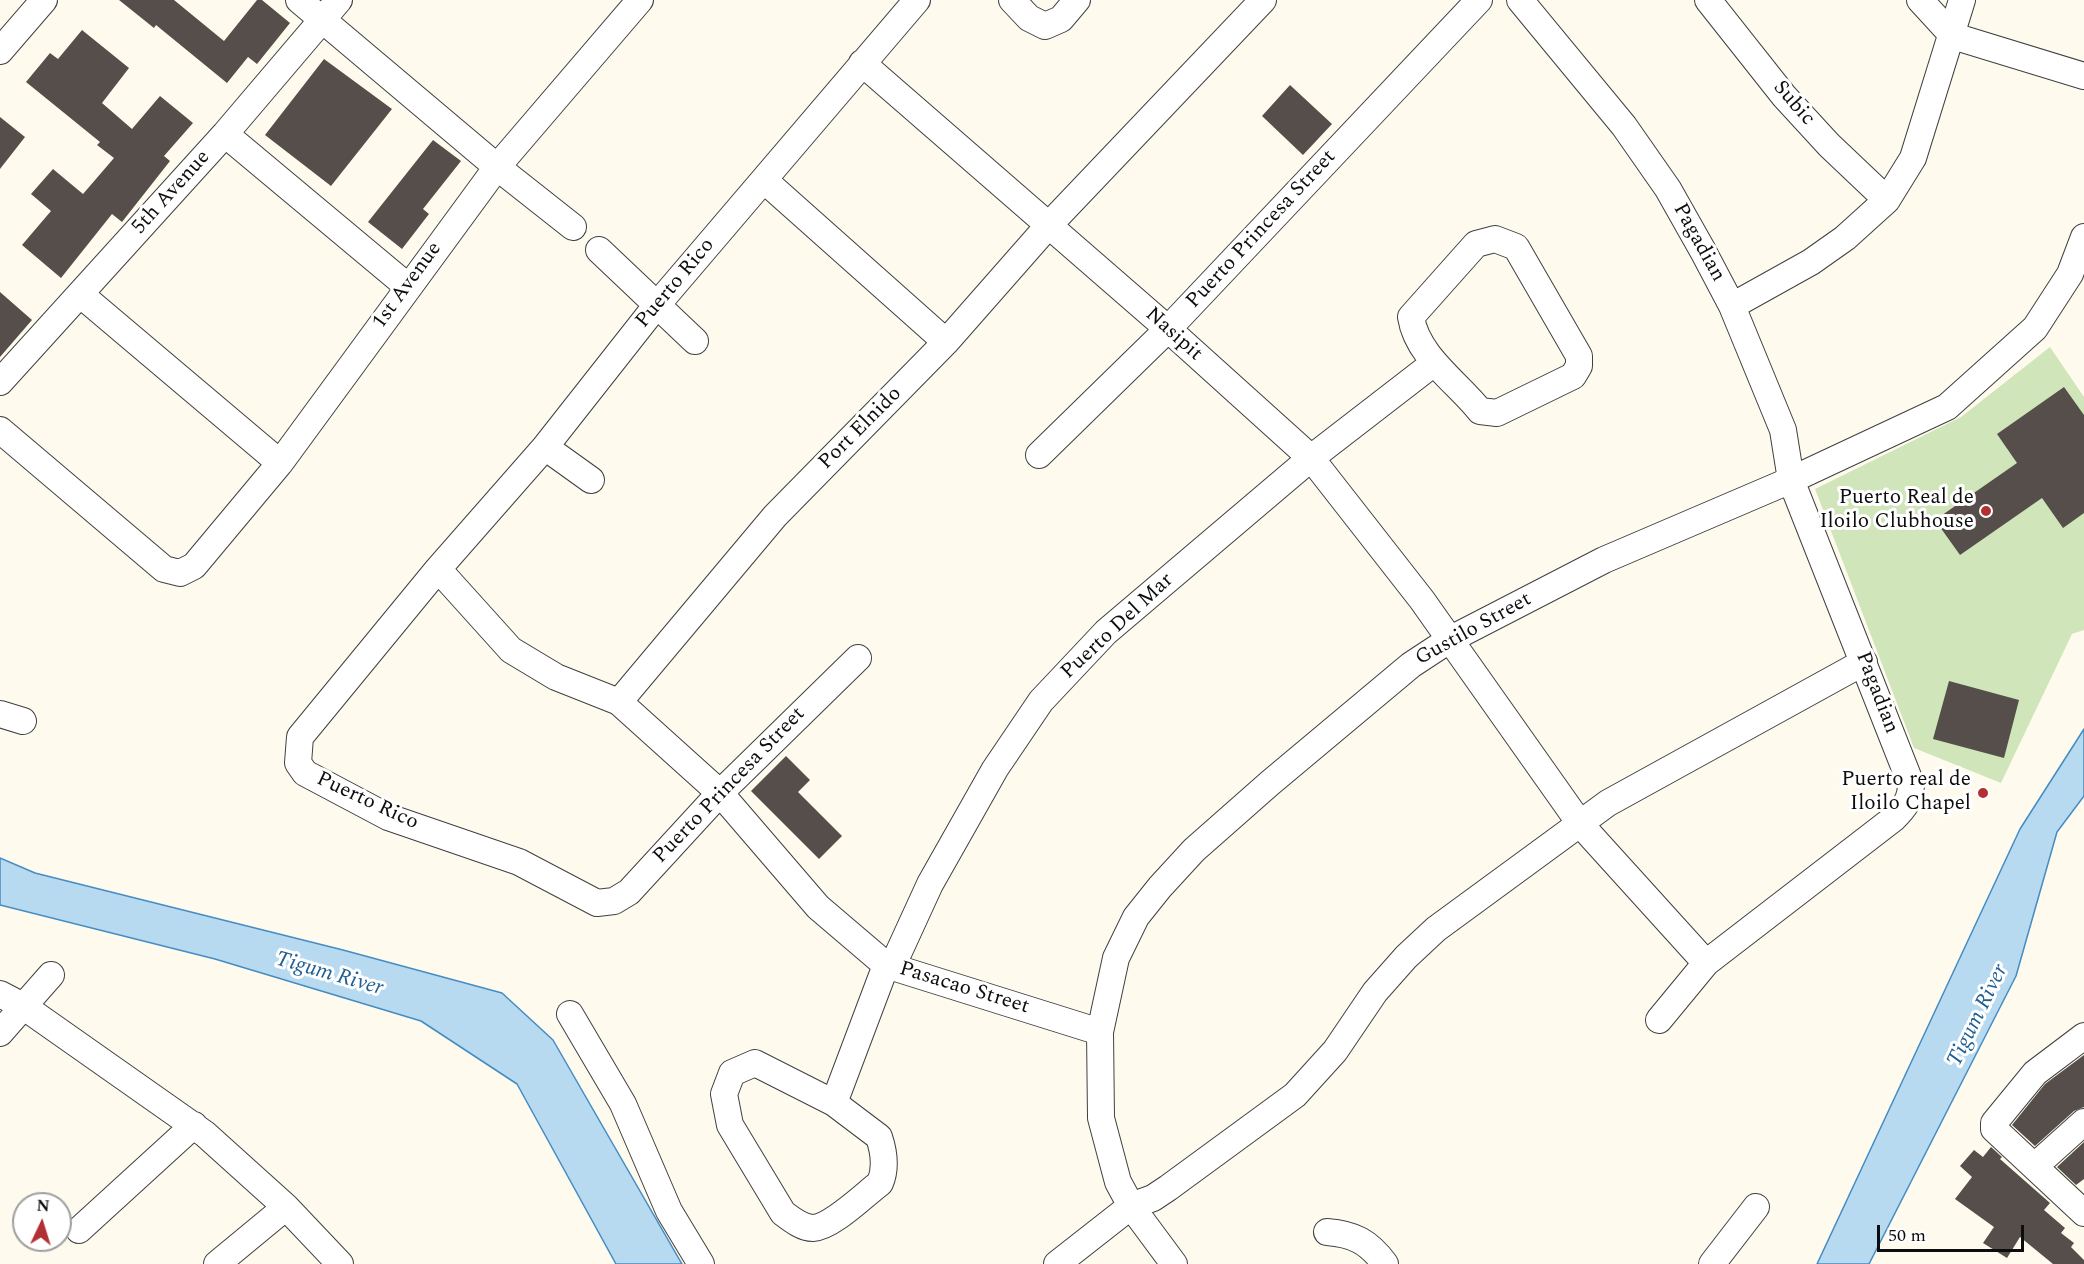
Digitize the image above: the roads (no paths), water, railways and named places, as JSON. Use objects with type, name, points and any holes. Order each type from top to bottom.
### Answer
[{"type":"street","points":[[0,51],[44,0]]},
{"type":"street","points":[[299,0],[497,167],[573,227]]},
{"type":"street","name":"5th Avenue","points":[[0,382],[225,134],[339,0]]},
{"type":"street","name":"1st Avenue","points":[[0,430],[164,568],[180,573],[194,566],[280,463],[407,286],[497,167],[640,0]]},
{"type":"street","name":"Puerto Rico","points":[[597,903],[519,862],[388,817],[305,773],[298,763],[300,737],[438,569],[545,447],[656,306],[917,0]]},
{"type":"street","points":[[1012,0],[1029,18],[1045,26],[1060,19],[1077,0]]},
{"type":"street","name":"Port Elnido","points":[[619,702],[775,516],[982,304],[1048,226],[1263,0]]},
{"type":"street","name":"Puerto Princesa Street","points":[[1039,455],[1168,329],[1479,0]]},
{"type":"street","name":"Pagadian","points":[[1520,0],[1624,126],[1668,189],[1732,306],[1783,430],[1791,480],[1911,784],[1911,795],[1906,806],[1893,819],[1706,963],[1659,1020]]},
{"type":"street","name":"Subic","points":[[1708,0],[1784,96],[1829,145],[1887,200]]},
{"type":"street","points":[[1920,0],[1953,36],[2084,76]]},
{"type":"street","points":[[1732,306],[1811,262],[1845,238],[1887,200],[1913,158],[1953,36],[1962,0]]},
{"type":"street","name":"Nasipit","points":[[862,63],[1168,329],[1311,458],[1449,640]]},
{"type":"street","points":[[225,134],[407,286]]},
{"type":"street","points":[[764,180],[946,342]]},
{"type":"street","name":"Gustilo Street","points":[[1174,1264],[1131,1206],[1118,1182],[1101,1118],[1100,1032],[1116,958],[1136,917],[1160,887],[1194,850],[1270,783],[1411,665],[1449,640],[1604,560],[1791,480],[1947,408],[2035,328],[2070,274],[2084,237]]},
{"type":"street","points":[[1495,239],[1516,247],[1579,356],[1579,366],[1573,375],[1497,413],[1480,411],[1434,363],[1413,329],[1411,317],[1476,244],[1495,239]]},
{"type":"street","points":[[599,250],[695,341]]},
{"type":"street","points":[[80,294],[280,463]]},
{"type":"street","name":"Puerto Del Mar","points":[[834,1103],[889,966],[936,874],[995,769],[1041,701],[1107,632],[1311,458],[1434,363]]},
{"type":"street","points":[[545,447],[591,480]]},
{"type":"street","points":[[438,569],[511,650],[556,677],[619,702],[720,793]]},
{"type":"street","points":[[1449,640],[1581,825],[1706,963]]},
{"type":"street","name":"Puerto Princesa Street","points":[[597,903],[614,901],[629,892],[720,793],[858,658]]},
{"type":"street","points":[[1058,1264],[1131,1206],[1153,1198],[1168,1188],[1294,1095],[1335,1051],[1375,992],[1406,957],[1436,929],[1608,803],[1864,662]]},
{"type":"street","name":"Pasacao Street","points":[[720,793],[818,907],[889,966],[1100,1032]]},
{"type":"street","points":[[0,1033],[51,975]]},
{"type":"street","points":[[0,993],[23,1006],[194,1125],[286,1207],[340,1264]]},
{"type":"street","points":[[570,1014],[623,1104],[669,1211],[701,1264]]},
{"type":"street","points":[[2084,1036],[2035,1073],[1994,1123],[1994,1129],[2084,1214]]},
{"type":"street","points":[[755,1063],[834,1103],[879,1137],[884,1157],[883,1176],[880,1183],[828,1223],[812,1228],[795,1222],[783,1213],[730,1125],[724,1094],[732,1073],[755,1063]]},
{"type":"street","points":[[2035,1166],[2084,1122]]},
{"type":"street","points":[[79,1230],[194,1125]]},
{"type":"street","points":[[217,1264],[286,1207]]},
{"type":"street","points":[[1712,1264],[1756,1207]]},
{"type":"street","points":[[1327,1232],[1356,1236],[1377,1252],[1385,1264]]},
{"type":"water","name":"Tigum River","points":[[2084,729],[2084,796],[2057,832],[2016,976],[1869,1264],[1817,1264],[2020,829]]},
{"type":"water","name":"Tigum River","points":[[0,858],[35,873],[343,950],[502,993],[553,1040],[682,1264],[616,1264],[517,1084],[421,1021],[215,959],[0,905]]},
{"type":"place","name":"Puerto Real de Iloilo Clubhouse","points":[[1986,511]]},
{"type":"place","name":"Puerto real de Iloilo Chapel","points":[[1983,793]]}]
